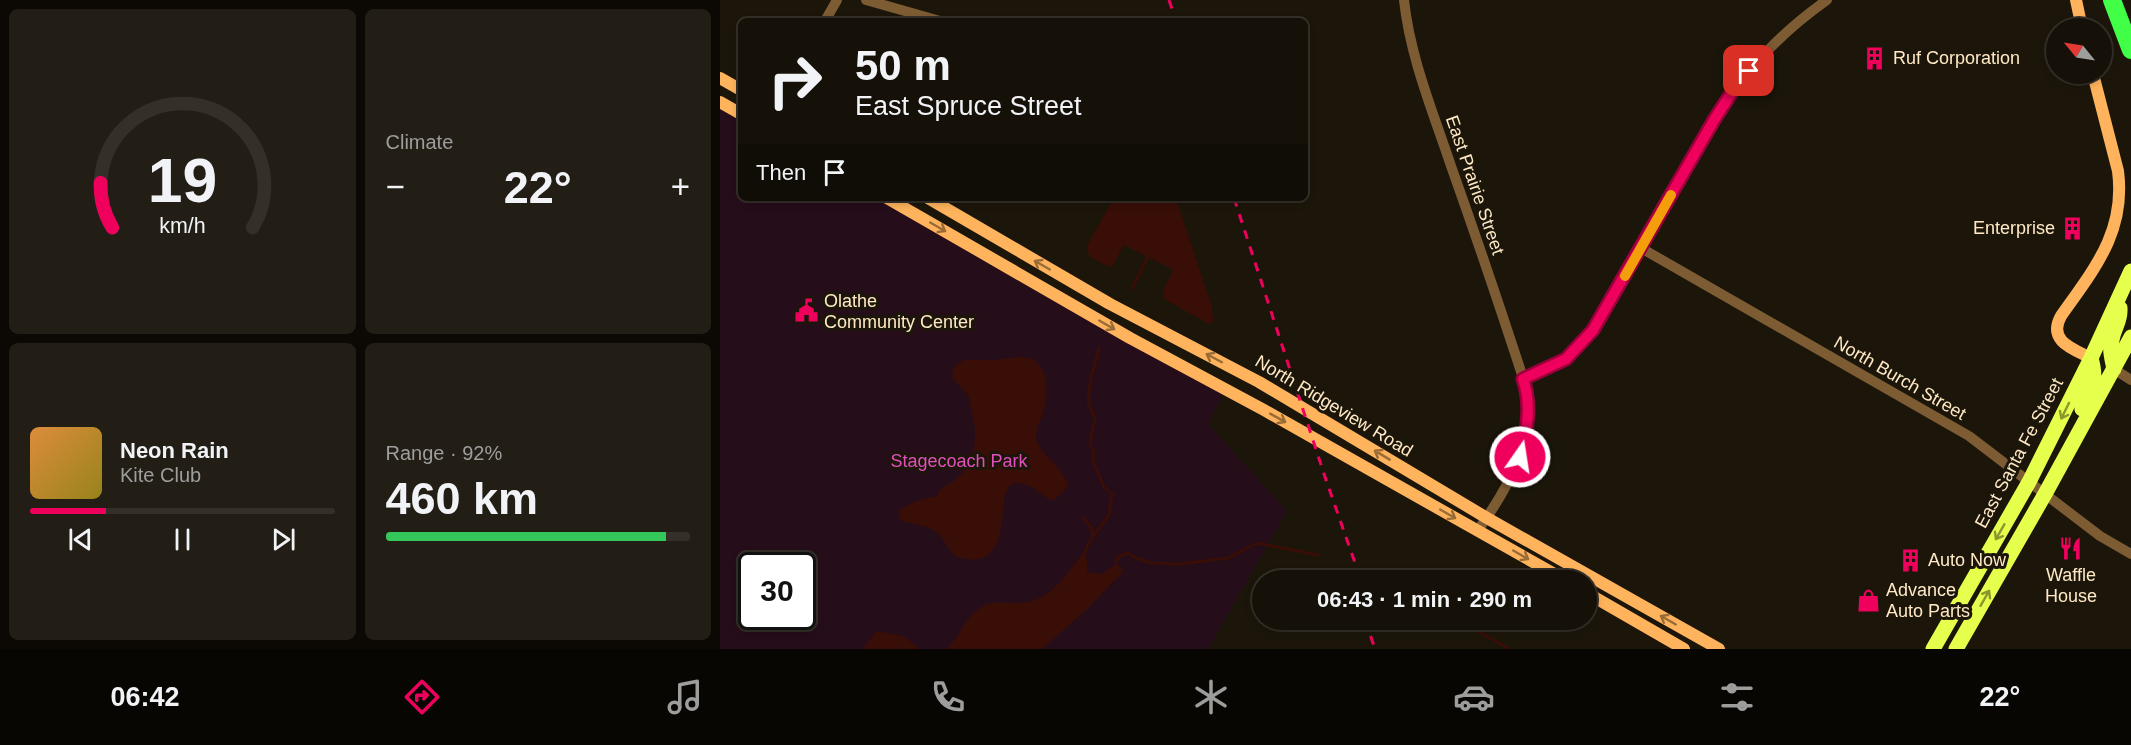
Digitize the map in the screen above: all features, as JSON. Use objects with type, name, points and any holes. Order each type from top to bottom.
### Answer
[{"type":"highway","points":[[2112,0],[2131,50]]},
{"type":"main road","points":[[2076,0],[2080,18]]},
{"type":"main road","points":[[720,78],[738,88]]},
{"type":"main road","points":[[2080,431],[2082,410],[2095,373],[2091,358],[2060,340],[2056,332],[2057,324],[2105,250],[2113,233],[2120,185],[2096,84]]},
{"type":"main road","points":[[720,102],[738,112]]},
{"type":"main road","name":"North Ridgeview Road","points":[[892,201],[1130,338],[1273,415],[1548,570]]},
{"type":"main road","name":"North Ridgeview Road","points":[[933,201],[1110,304],[1259,382],[1487,518],[1719,649]]},
{"type":"main road","name":"East Santa Fe Street","points":[[1933,649],[2029,482],[2091,358],[2131,271]]},
{"type":"main road","points":[[2114,369],[2110,353],[2112,339],[2121,320],[2120,296]]},
{"type":"main road","points":[[1956,649],[2131,337]]},
{"type":"main road","points":[[1597,599],[1684,649]]},
{"type":"street","points":[[827,18],[837,0]]},
{"type":"street","points":[[866,0],[929,18]]},
{"type":"street","name":"East Prairie Street","points":[[1404,0],[1407,29],[1427,94],[1523,379],[1528,400],[1528,417],[1520,457],[1508,483],[1478,530]]},
{"type":"street","points":[[1523,379],[1566,359],[1584,342],[1600,320],[1734,89],[1764,53],[1797,21],[1827,0]]},
{"type":"street","name":"North Burch Street","points":[[1641,248],[1969,436],[2100,536],[2131,554]]},
{"type":"street","points":[[2114,369],[2131,380]]},
{"type":"green space","name":"Stagecoach Park","points":[[720,109],[738,119],[738,201],[881,201],[1127,342],[1223,394],[1208,424],[1287,511],[1208,649],[720,649]]},
{"type":"shaded area","points":[[1112,201],[1177,201],[1212,307],[1213,322],[1209,324],[1164,299],[1164,290],[1172,269],[1124,245],[1110,267],[1090,257],[1087,250],[1088,244]]},
{"type":"shaded area","points":[[1030,358],[1037,362],[1045,376],[1046,402],[1036,438],[1040,448],[1063,474],[1068,487],[1054,500],[1050,500],[1026,484],[1017,483],[1009,487],[1005,496],[999,538],[993,550],[982,558],[960,558],[952,553],[935,531],[900,519],[899,510],[916,501],[937,496],[941,488],[961,475],[972,455],[974,421],[968,395],[952,377],[953,368],[963,360]]},
{"type":"shaded area","points":[[1082,554],[1087,559],[1087,572],[1101,574],[1112,567],[1121,566],[1123,572],[1086,610],[1042,649],[946,649],[975,611],[992,603],[1022,603],[1044,595],[1059,584]]},
{"type":"shaded area","points":[[876,631],[903,636],[920,649],[863,649]]},
{"type":"waterway","points":[[1132,288],[1149,255]]},
{"type":"waterway","points":[[1083,559],[1088,544],[1110,513],[1110,502],[1113,495],[1104,487],[1093,461],[1094,452],[1090,443],[1095,418],[1088,402],[1091,378],[1099,348]]},
{"type":"waterway","points":[[1083,518],[1091,527],[1093,537]]},
{"type":"waterway","points":[[1115,568],[1118,557],[1128,553],[1151,563],[1180,564],[1228,558],[1257,543],[1318,555]]},
{"type":"waterway","points":[[1475,630],[1510,649]]},
{"type":"railway","points":[[1169,0],[1175,18]]},
{"type":"railway","points":[[1235,201],[1358,570]]},
{"type":"railway","points":[[1368,630],[1375,649]]},
{"type":"slow traffic","points":[[1625,276],[1671,195]]},
{"type":"place","name":"Ruf Corporation","points":[[1875,58]]},
{"type":"place","name":"Enterprise","points":[[2073,228]]},
{"type":"place","name":"Olathe Community Center","points":[[806,311]]},
{"type":"place","name":"Waffle House","points":[[2071,549]]},
{"type":"place","name":"Auto Now","points":[[1910,560]]},
{"type":"place","name":"Advance Auto Parts","points":[[1868,600]]},
{"type":"route","points":[[1520,457],[1528,417],[1528,400],[1523,379],[1566,359],[1593,330],[1714,120],[1749,71]]}]
